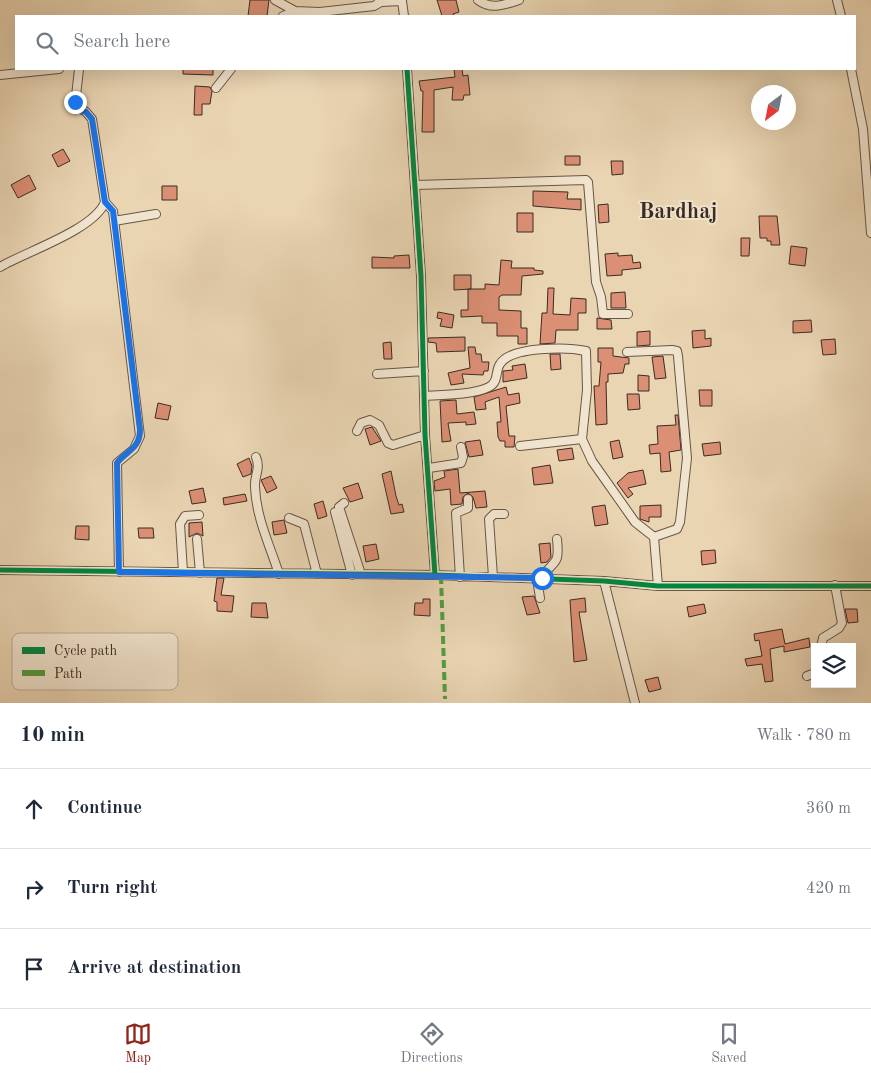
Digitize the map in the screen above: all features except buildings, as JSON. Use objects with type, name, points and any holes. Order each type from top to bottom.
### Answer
[{"type":"street","points":[[275,0],[295,11]]},
{"type":"street","points":[[285,15],[295,11],[320,12],[374,6],[380,1],[403,0],[404,15]]},
{"type":"street","points":[[478,0],[489,6],[519,0]]},
{"type":"street","points":[[837,0],[840,15]]},
{"type":"street","points":[[0,75],[49,70]]},
{"type":"street","points":[[79,70],[75,105],[86,112],[92,119],[105,202],[113,211],[140,436],[134,449],[117,463],[119,572]]},
{"type":"street","points":[[216,88],[229,70]]},
{"type":"street","points":[[407,70],[416,185],[425,434],[429,468],[435,575]]},
{"type":"street","points":[[851,70],[863,130],[871,233]]},
{"type":"street","points":[[416,185],[586,180],[588,182],[596,282],[602,297],[601,310],[603,314],[628,314]]},
{"type":"street","points":[[0,267],[54,243],[100,211],[105,202]]},
{"type":"street","points":[[114,221],[156,214]]},
{"type":"street","points":[[424,396],[488,388],[497,379],[499,365],[504,359],[522,353],[545,349],[586,351],[587,390],[582,439],[592,461],[635,522],[654,537],[658,586]]},
{"type":"street","points":[[627,352],[672,350],[677,351],[678,356],[687,458],[680,522],[677,530],[654,537]]},
{"type":"street","points":[[377,374],[424,371]]},
{"type":"street","points":[[357,431],[361,423],[370,420],[379,425],[388,443],[393,445],[425,434]]},
{"type":"street","points":[[520,446],[582,439]]},
{"type":"street","points":[[429,468],[461,464],[464,457],[461,447]]},
{"type":"street","points":[[256,457],[259,466],[254,480],[258,512],[279,574]]},
{"type":"street","points":[[460,577],[456,513],[468,508],[468,499]]},
{"type":"street","points":[[344,503],[339,507],[361,574]]},
{"type":"street","points":[[335,512],[352,575]]},
{"type":"street","points":[[493,577],[488,519],[494,514],[504,514]]},
{"type":"street","points":[[183,572],[180,524],[185,516],[200,515]]},
{"type":"street","points":[[289,518],[304,524],[317,574]]},
{"type":"street","points":[[197,539],[200,573]]},
{"type":"street","points":[[540,598],[540,578],[556,563],[557,539]]},
{"type":"street","points":[[0,570],[435,575],[604,581],[658,586],[871,586]]},
{"type":"street","points":[[604,581],[635,703]]},
{"type":"street","points":[[822,643],[823,638],[839,628],[842,623],[835,585]]},
{"type":"marked path","points":[[441,576],[445,699]]},
{"type":"cycle path","points":[[407,70],[421,276],[425,435],[435,575]]},
{"type":"cycle path","points":[[0,570],[435,575],[604,581],[658,586],[871,586]]},
{"type":"district","name":"Bardhaj","points":[[678,210]]},
{"type":"route","points":[[75,102],[76,108],[86,112],[92,119],[105,202],[113,211],[140,430],[140,436],[134,449],[117,463],[119,572],[542,578]]}]
